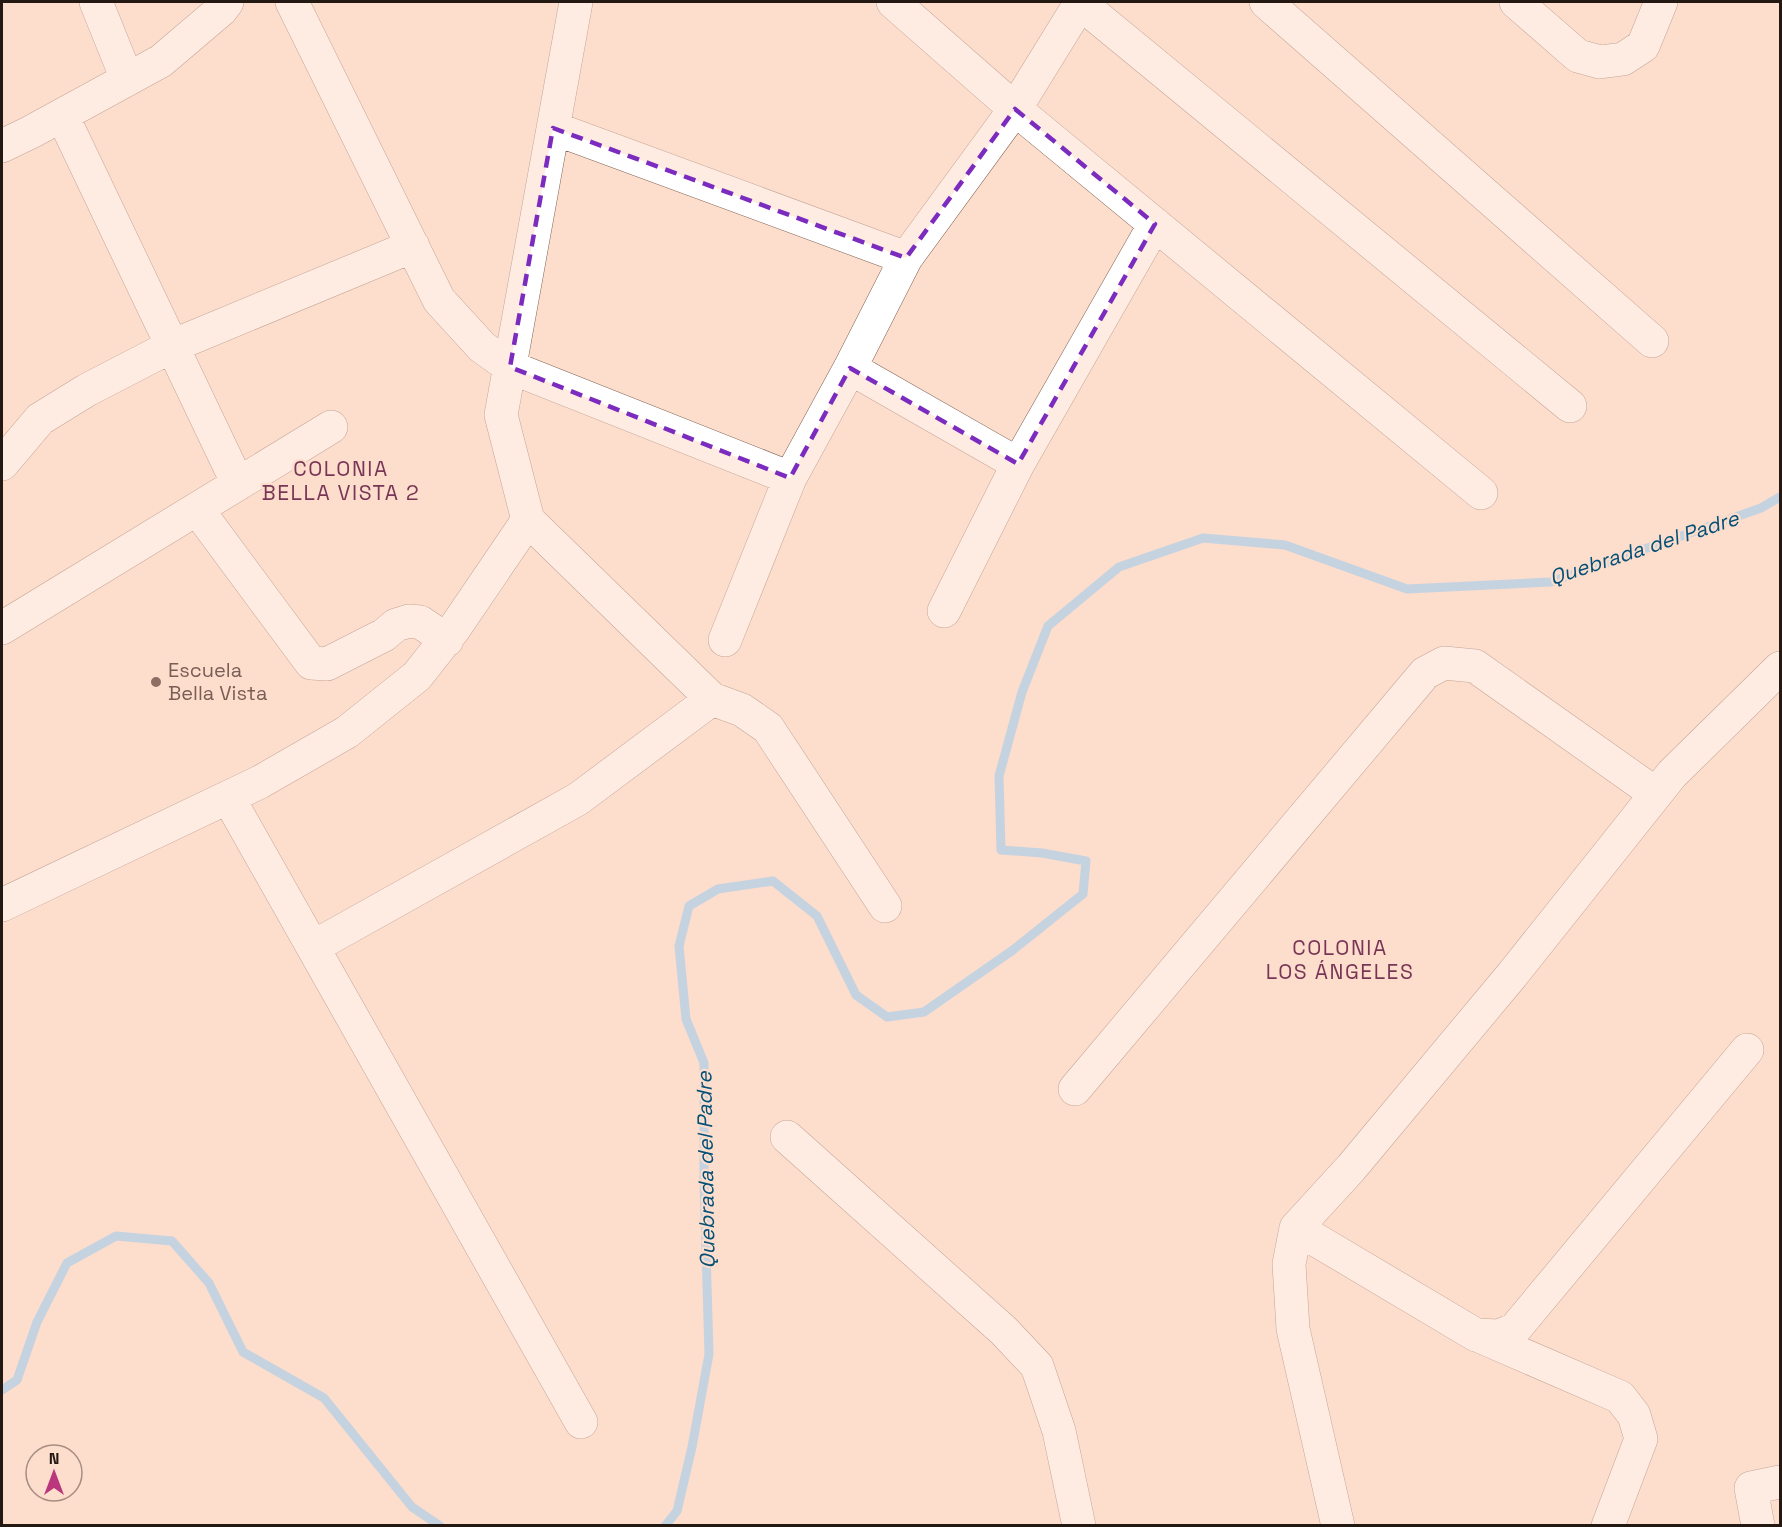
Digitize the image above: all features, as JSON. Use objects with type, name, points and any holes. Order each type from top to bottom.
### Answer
[{"type":"street","points":[[96,2],[128,79]]},
{"type":"street","points":[[2,146],[161,61],[221,10],[227,2]]},
{"type":"street","points":[[292,2],[439,300],[482,347],[510,367],[790,478]]},
{"type":"street","points":[[576,2],[501,415],[528,520],[712,699],[742,710],[768,728],[885,906]]},
{"type":"street","points":[[893,2],[1015,109],[1481,493]]},
{"type":"street","points":[[725,640],[790,478],[906,258],[1015,109],[1080,2],[1570,406]]},
{"type":"street","points":[[1266,2],[1652,341]]},
{"type":"street","points":[[1516,2],[1578,56],[1600,62],[1623,59],[1643,46],[1661,2]]},
{"type":"street","points":[[62,115],[238,484]]},
{"type":"street","points":[[553,128],[906,258]]},
{"type":"street","points":[[944,611],[1018,464],[1155,224]]},
{"type":"street","points":[[2,464],[40,419],[87,390],[172,346],[412,246]]},
{"type":"street","points":[[850,368],[1018,464]]},
{"type":"street","points":[[2,628],[331,427]]},
{"type":"street","points":[[197,509],[311,663],[327,664],[384,635],[396,625],[410,621],[420,622],[447,640]]},
{"type":"street","points":[[2,905],[260,782],[347,732],[417,676],[447,640],[528,520]]},
{"type":"street","points":[[1075,1089],[1425,673],[1444,663],[1475,666],[1656,794]]},
{"type":"street","points":[[1338,1526],[1293,1329],[1289,1264],[1296,1228],[1352,1168],[1512,975],[1672,774],[1780,668]]},
{"type":"street","points":[[313,947],[578,799],[712,699]]},
{"type":"street","points":[[228,797],[581,1422]]},
{"type":"street","points":[[1476,1335],[1499,1336],[1515,1329],[1747,1050]]},
{"type":"street","points":[[787,1137],[1004,1331],[1037,1366],[1059,1431],[1079,1526]]},
{"type":"street","points":[[1296,1228],[1476,1335],[1620,1397],[1634,1415],[1641,1439],[1608,1526]]},
{"type":"street","points":[[1758,1526],[1751,1488],[1780,1482]]},
{"type":"highlighted area","points":[[1015,109],[1155,224],[1018,464],[850,368],[790,478],[510,367],[553,128],[906,258]]},
{"type":"waterway","name":"Quebrada del Padre","points":[[665,1526],[677,1511],[692,1447],[709,1354],[704,1181],[704,1063],[686,1019],[679,946],[689,906],[718,889],[773,881],[817,916],[856,995],[887,1017],[924,1012],[1013,950],[1083,894],[1086,861],[1042,853],[1001,850],[999,776],[1022,692],[1048,626],[1119,567],[1203,538],[1285,545],[1407,589],[1551,582],[1761,508],[1780,497]]},
{"type":"waterway","name":"Quebrada del Padre","points":[[2,1390],[17,1380],[37,1322],[67,1263],[116,1236],[172,1241],[209,1283],[243,1352],[324,1398],[412,1507],[440,1526]]},
{"type":"place","name":"Escuela Bella Vista","points":[[156,682]]},
{"type":"district","name":"COLONIA BELLA VISTA 2","points":[[341,481]]},
{"type":"district","name":"COLONIA LOS ÁNGELES","points":[[1340,960]]}]
